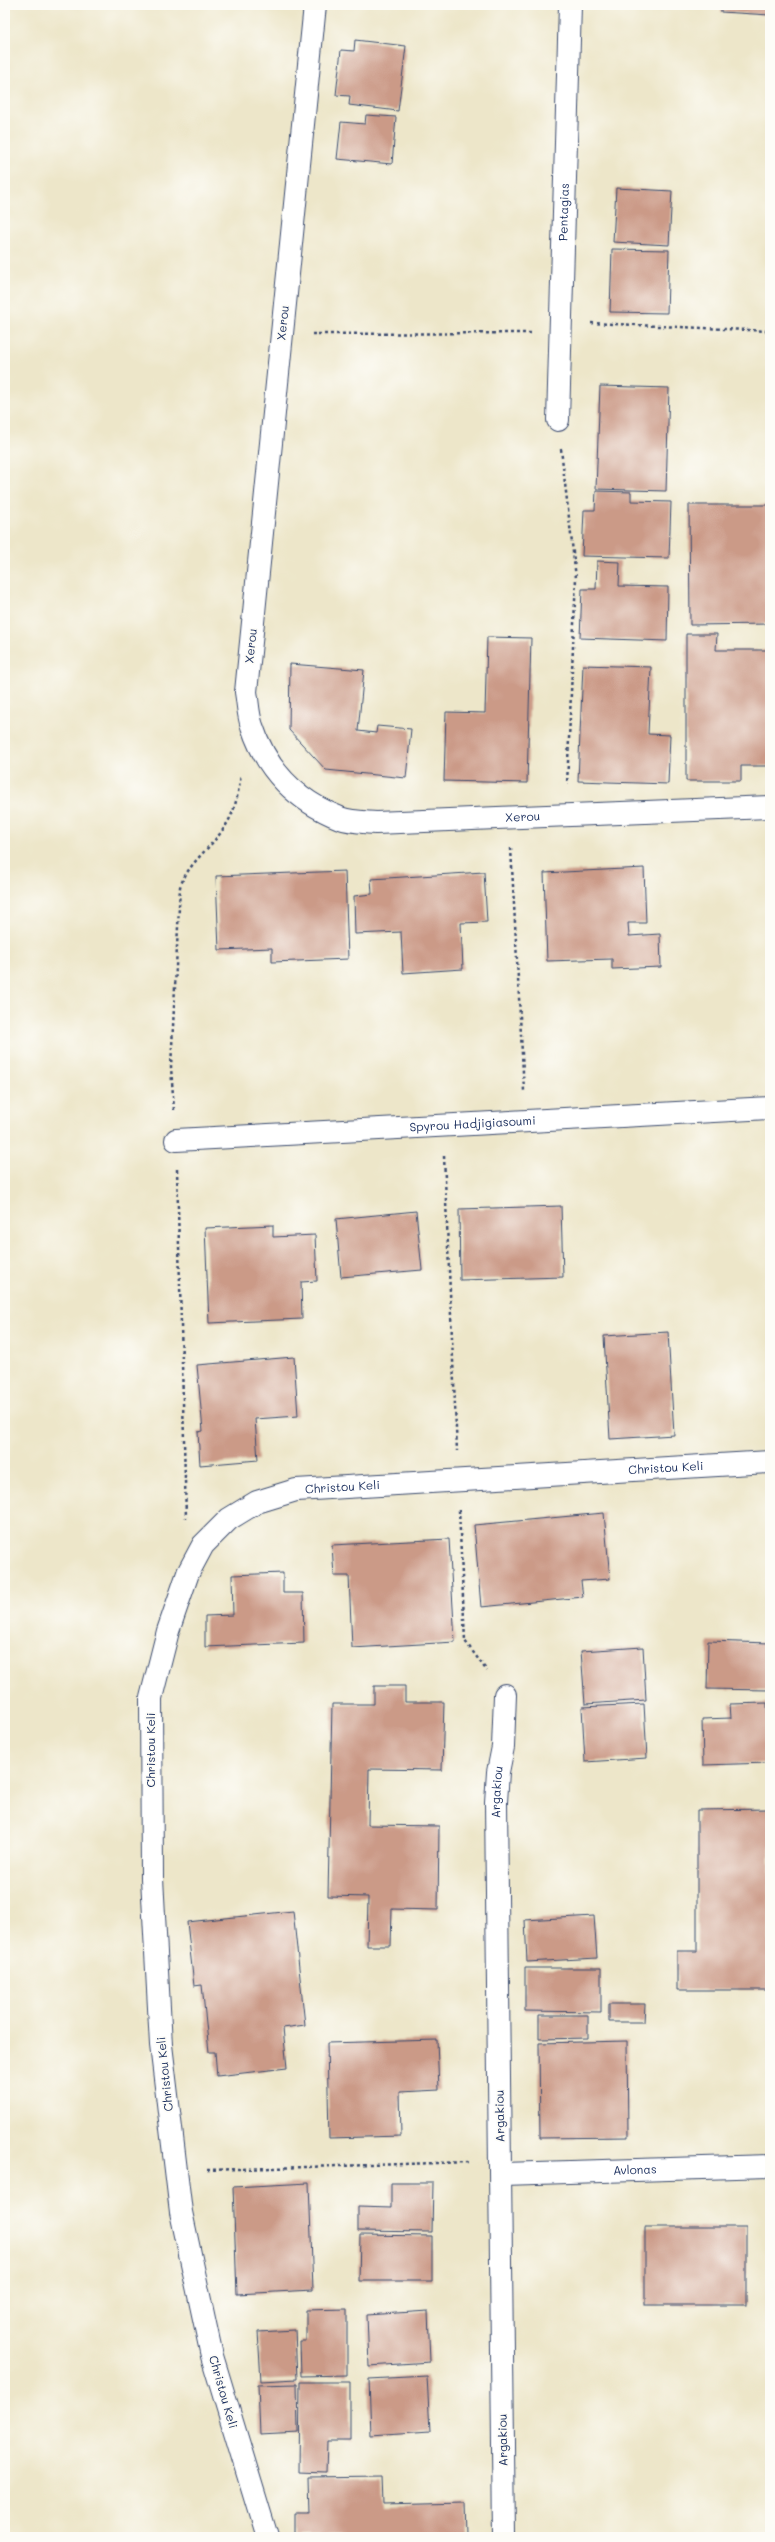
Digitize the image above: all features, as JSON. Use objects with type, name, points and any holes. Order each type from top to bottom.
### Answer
[{"type":"street","name":"Xerou","points":[[315,5],[246,692],[251,725],[265,757],[286,786],[311,803],[341,819],[376,823],[566,817],[770,807]]},
{"type":"street","name":"Pentagias","points":[[558,420],[570,5]]},
{"type":"street","name":"Spyrou Hadjigiasoumi","points":[[176,1140],[770,1108]]},
{"type":"street","name":"Christou Keli","points":[[267,2537],[212,2356],[181,2212],[162,2045],[152,1878],[151,1698],[168,1631],[188,1572],[203,1545],[229,1519],[257,1502],[296,1490],[770,1462]]},
{"type":"street","name":"Argakiou","points":[[504,2537],[496,1802],[498,1772],[503,1747],[506,1695]]},
{"type":"street","name":"Avlonas","points":[[501,2167],[770,2166]]},
{"type":"path","points":[[282,334],[561,328],[770,331]]},
{"type":"path","points":[[558,420],[576,578],[566,817]]},
{"type":"path","points":[[186,1525],[176,1140],[170,1067],[180,887],[189,867],[218,836],[232,816],[242,770]]},
{"type":"path","points":[[510,818],[526,1121]]},
{"type":"path","points":[[443,1126],[465,1641],[506,1695]]},
{"type":"path","points":[[176,2171],[501,2167]]},
{"type":"building","points":[[610,5],[646,5],[646,9],[610,9]]},
{"type":"building","points":[[721,5],[770,5],[770,15],[721,12]]},
{"type":"building","points":[[355,40],[406,46],[398,111],[349,105],[350,96],[336,95],[341,50],[354,51]]},
{"type":"building","points":[[366,115],[396,117],[392,164],[337,159],[341,122],[365,124]]},
{"type":"building","points":[[616,188],[672,191],[669,245],[613,242]]},
{"type":"building","points":[[612,249],[669,250],[667,313],[610,312]]},
{"type":"building","points":[[600,386],[669,388],[666,491],[596,489]]},
{"type":"building","points":[[596,491],[631,492],[631,501],[671,502],[669,558],[582,556],[584,510],[595,510]]},
{"type":"building","points":[[689,505],[770,505],[770,624],[690,625]]},
{"type":"building","points":[[597,561],[620,562],[619,586],[668,587],[667,641],[580,638],[582,589],[596,589]]},
{"type":"building","points":[[686,634],[717,634],[716,650],[769,650],[770,766],[741,766],[741,781],[686,781]]},
{"type":"building","points":[[487,637],[531,638],[527,783],[444,781],[446,712],[485,713]]},
{"type":"building","points":[[290,664],[364,670],[358,731],[376,733],[377,726],[411,729],[406,778],[326,770],[289,730]]},
{"type":"building","points":[[583,665],[651,667],[648,734],[670,735],[668,784],[578,781]]},
{"type":"building","points":[[644,868],[646,923],[628,923],[629,936],[660,934],[661,967],[612,969],[612,959],[547,961],[544,873]]},
{"type":"building","points":[[345,871],[348,959],[272,962],[272,948],[219,950],[216,876]]},
{"type":"building","points":[[484,872],[487,922],[461,923],[463,969],[403,973],[401,932],[355,934],[354,896],[372,894],[371,879]]},
{"type":"building","points":[[561,1206],[563,1277],[460,1280],[459,1209]]},
{"type":"building","points":[[416,1211],[422,1270],[341,1277],[336,1219]]},
{"type":"building","points":[[273,1225],[273,1237],[315,1235],[317,1281],[301,1282],[302,1319],[209,1323],[205,1228]]},
{"type":"building","points":[[668,1332],[674,1435],[610,1439],[604,1336]]},
{"type":"building","points":[[294,1357],[298,1416],[255,1419],[258,1460],[200,1465],[198,1432],[203,1431],[197,1365]]},
{"type":"building","points":[[604,1513],[610,1579],[581,1581],[583,1597],[481,1607],[474,1525]]},
{"type":"building","points":[[449,1539],[455,1642],[352,1648],[349,1576],[334,1576],[332,1545]]},
{"type":"building","points":[[283,1573],[283,1593],[303,1593],[304,1643],[205,1647],[205,1616],[233,1615],[232,1575]]},
{"type":"building","points":[[708,1641],[770,1643],[770,1690],[707,1689]]},
{"type":"building","points":[[643,1647],[646,1700],[585,1704],[581,1651]]},
{"type":"building","points":[[374,1686],[405,1686],[405,1702],[444,1702],[442,1770],[369,1769],[368,1825],[439,1826],[438,1910],[392,1909],[391,1946],[367,1946],[368,1897],[328,1896],[332,1704],[374,1704]]},
{"type":"building","points":[[767,1703],[769,1763],[703,1765],[702,1719],[731,1718],[730,1704]]},
{"type":"building","points":[[644,1704],[647,1758],[585,1762],[582,1707]]},
{"type":"building","points":[[770,1809],[769,1990],[677,1990],[677,1951],[697,1951],[697,1810]]},
{"type":"building","points":[[293,1911],[305,2025],[283,2028],[287,2068],[217,2076],[215,2052],[209,2052],[202,1985],[194,1986],[187,1922]]},
{"type":"building","points":[[594,1916],[597,1958],[527,1962],[525,1920]]},
{"type":"building","points":[[525,1968],[601,1968],[601,2012],[525,2011]]},
{"type":"building","points":[[609,2004],[645,2004],[644,2022],[609,2022]]},
{"type":"building","points":[[539,2015],[588,2015],[588,2038],[539,2039]]},
{"type":"building","points":[[437,2040],[439,2090],[400,2092],[401,2136],[329,2138],[327,2043]]},
{"type":"building","points":[[627,2041],[628,2137],[540,2138],[539,2043]]},
{"type":"building","points":[[309,2183],[313,2290],[237,2294],[233,2187]]},
{"type":"building","points":[[391,2183],[433,2183],[432,2232],[358,2231],[358,2206],[391,2207]]},
{"type":"building","points":[[645,2227],[746,2227],[746,2305],[645,2305]]},
{"type":"building","points":[[360,2235],[432,2236],[432,2281],[359,2281]]},
{"type":"building","points":[[347,2309],[347,2375],[301,2376],[300,2341],[306,2341],[306,2310]]},
{"type":"building","points":[[428,2311],[430,2362],[369,2366],[367,2315]]},
{"type":"building","points":[[295,2330],[297,2379],[261,2381],[258,2332]]},
{"type":"building","points":[[427,2376],[430,2431],[371,2435],[369,2379]]},
{"type":"building","points":[[300,2382],[350,2382],[350,2441],[327,2441],[326,2473],[299,2472]]},
{"type":"building","points":[[297,2384],[298,2432],[260,2434],[258,2385]]},
{"type":"building","points":[[381,2476],[382,2505],[466,2503],[467,2537],[295,2537],[295,2515],[309,2515],[308,2477]]}]
